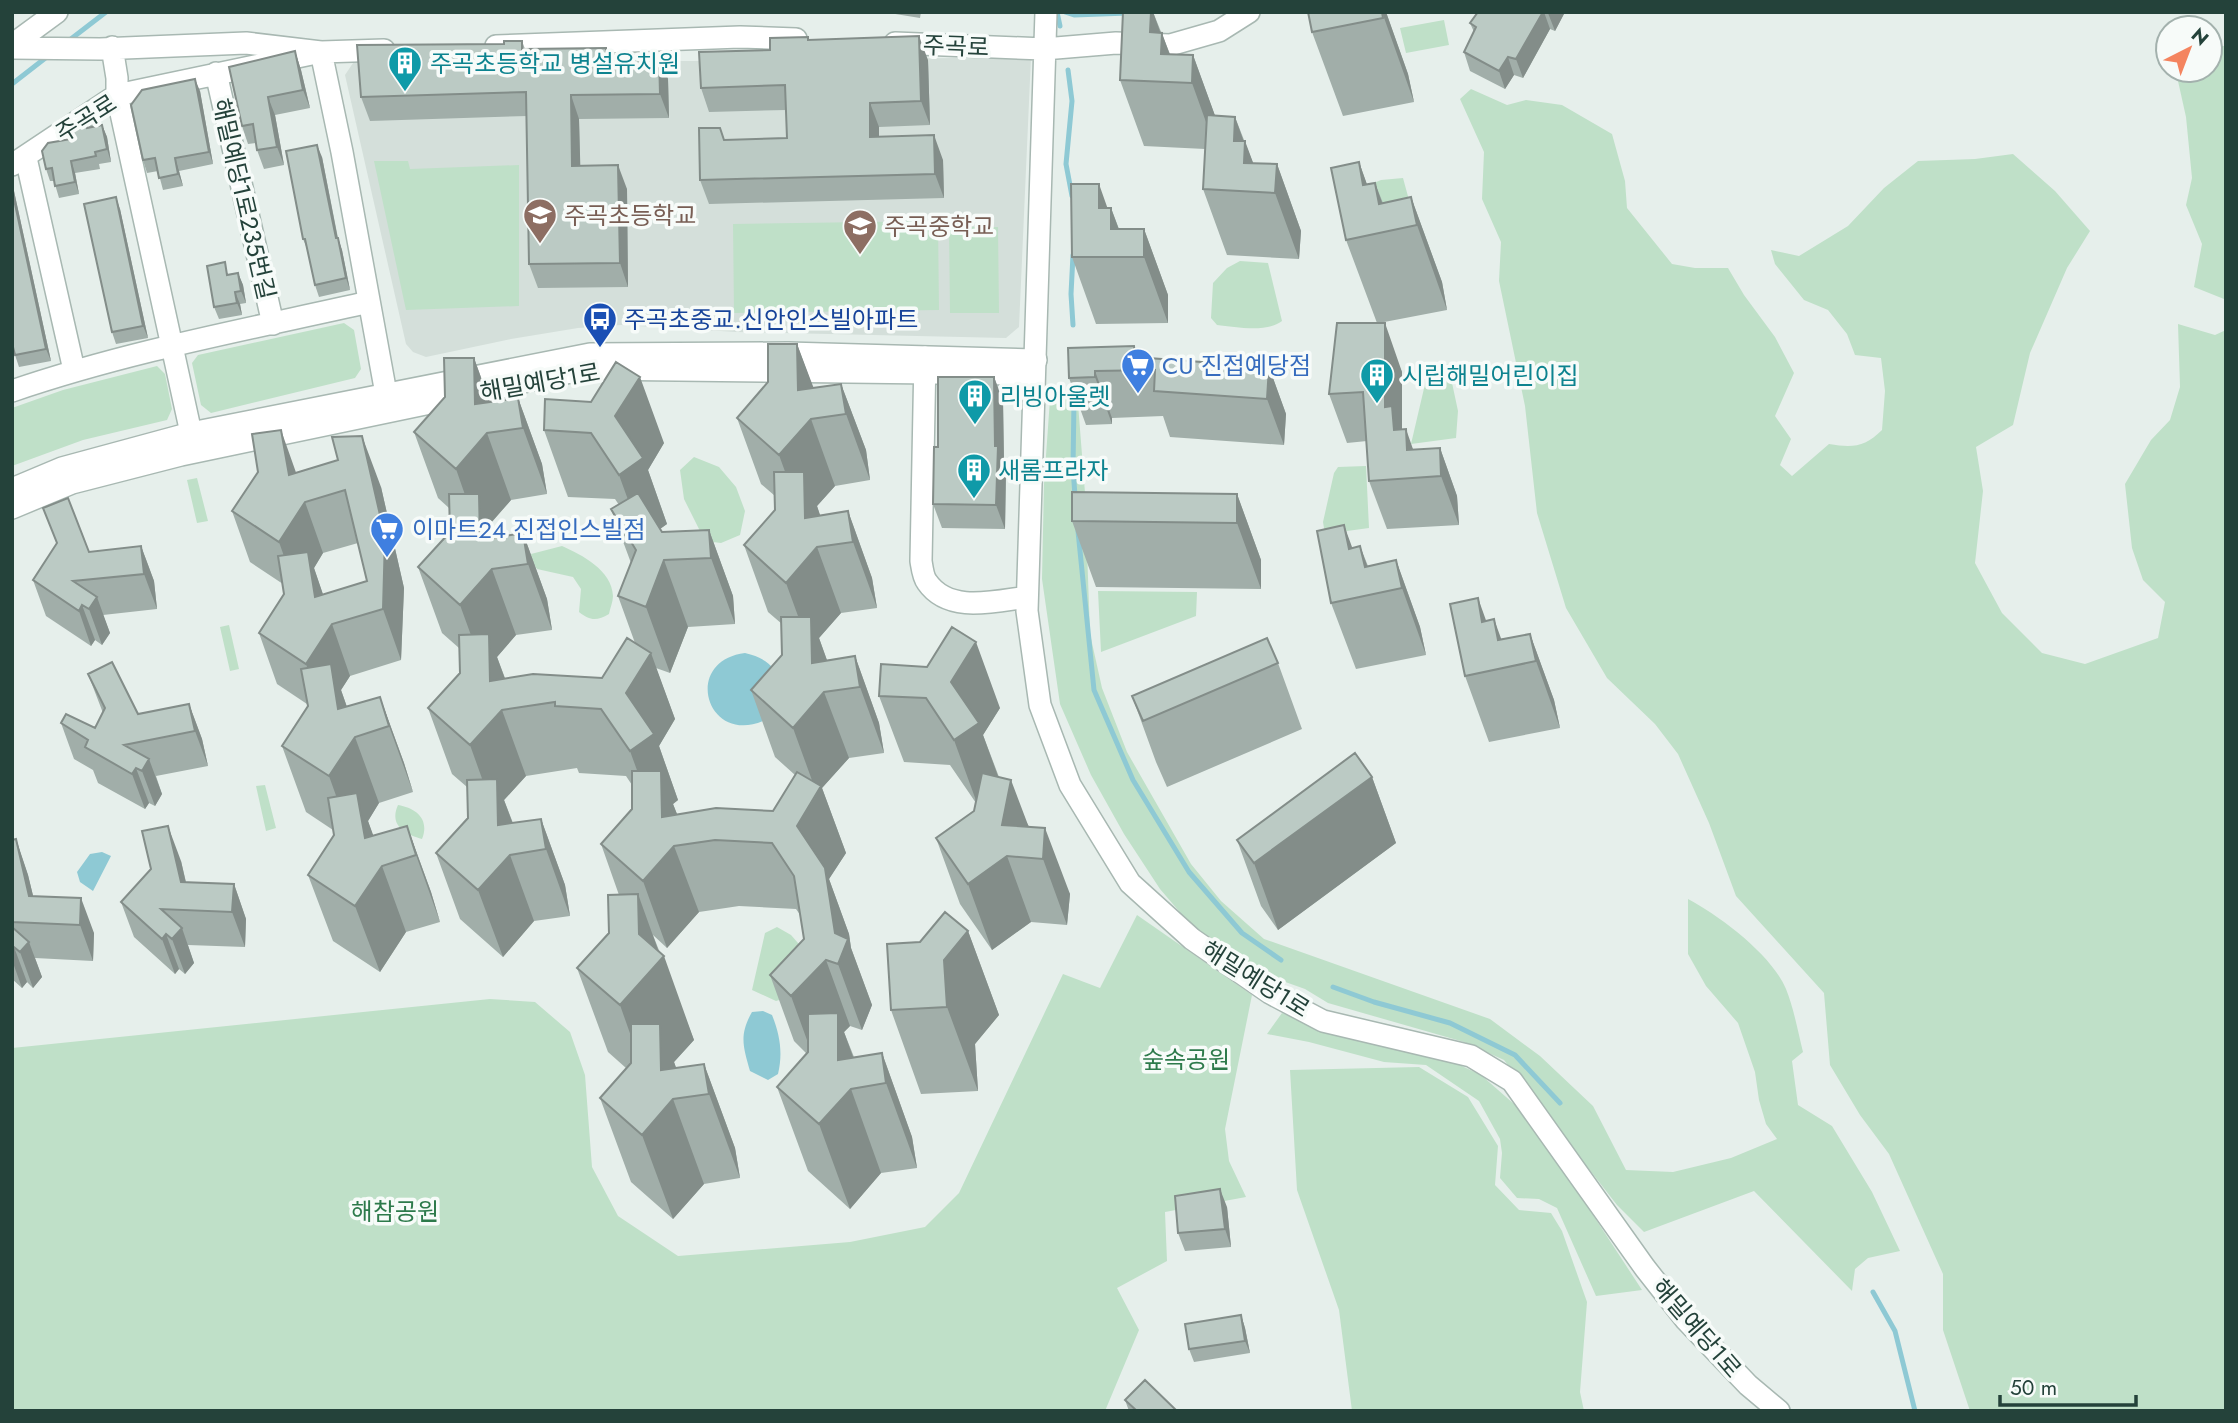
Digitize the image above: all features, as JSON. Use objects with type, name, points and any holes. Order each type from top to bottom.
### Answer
[{"type":"street","points":[[16,47],[57,12]]},
{"type":"street","name":"주곡로","points":[[878,43],[1044,49],[1116,43],[1170,45],[1219,31],[1249,12]]},
{"type":"street","points":[[1036,360],[1046,16]]},
{"type":"street","points":[[474,47],[740,37],[823,40]]},
{"type":"street","points":[[16,47],[106,48],[246,43],[321,52],[387,402]]},
{"type":"street","points":[[106,48],[117,78],[117,95],[191,433]]},
{"type":"street","name":"주곡로","points":[[19,161],[117,95],[321,52],[405,49]]},
{"type":"street","name":"해밀예당1로235번길","points":[[216,73],[272,324]]},
{"type":"street","points":[[19,161],[74,370]]},
{"type":"street","name":"해밀예당1로235번길","points":[[12,391],[74,370],[172,345],[369,303]]},
{"type":"street","name":"해밀예당1로","points":[[12,489],[62,468],[191,433],[591,369],[925,364],[1020,374],[1036,360]]},
{"type":"street","name":"해밀예당1로","points":[[1036,360],[1027,611],[1040,705],[1070,785],[1130,883],[1192,939],[1270,993],[1323,1020],[1471,1056],[1512,1081],[1645,1268],[1686,1320],[1748,1385],[1779,1411]]},
{"type":"street","points":[[925,364],[921,561],[926,582],[947,599],[971,603],[1027,597]]},
{"type":"street","name":"해밀예당1로","points":[[12,508],[72,483],[387,402]]},
{"type":"shaded area","points":[[1031,57],[1019,327],[1006,338],[737,332],[621,325],[578,328],[426,357],[413,352],[406,344],[345,75],[355,60],[692,61]]},
{"type":"green space","points":[[1444,20],[1449,45],[1406,53],[1400,28]]},
{"type":"green space","points":[[2226,46],[2226,305],[2224,299],[2194,287],[2202,244],[2186,205],[2192,178],[2186,117],[2179,84],[2224,84]]},
{"type":"green space","points":[[1471,89],[1507,105],[1526,100],[1562,105],[1612,134],[1625,181],[1627,208],[1672,264],[1695,268],[1728,268],[1775,337],[1794,373],[1775,416],[1791,439],[1780,465],[1792,476],[1829,444],[1858,445],[1876,436],[1882,430],[1885,391],[1881,358],[1855,355],[1847,334],[1828,310],[1804,300],[1775,264],[1771,250],[1799,256],[1848,226],[1884,188],[1918,161],[1975,159],[2013,154],[2055,191],[2090,231],[2067,268],[2030,353],[2013,425],[1976,447],[1983,491],[1975,563],[2002,613],[2042,653],[2085,664],[2158,638],[2165,602],[2143,580],[2132,548],[2125,484],[2151,440],[2170,420],[2180,387],[2178,324],[2215,335],[2226,330],[2226,1411],[1970,1411],[1943,1330],[1943,1274],[1889,1154],[1860,1115],[1830,1065],[1824,993],[1736,896],[1709,823],[1678,754],[1655,724],[1607,678],[1566,608],[1537,513],[1525,406],[1499,281],[1501,242],[1482,199],[1484,152],[1460,99]]},
{"type":"green space","points":[[374,161],[408,161],[410,169],[519,165],[519,306],[406,310]]},
{"type":"green space","points":[[1403,178],[1412,211],[1407,227],[1359,189],[1381,180]]},
{"type":"green space","points":[[938,221],[939,310],[734,313],[733,224]]},
{"type":"green space","points":[[949,227],[998,227],[999,313],[950,313]]},
{"type":"green space","points":[[1240,261],[1268,263],[1282,321],[1276,325],[1251,328],[1217,325],[1211,318],[1213,283],[1227,268]]},
{"type":"green space","points":[[344,323],[354,330],[361,369],[355,378],[211,413],[201,405],[192,363],[198,355]]},
{"type":"green space","points":[[1448,364],[1458,411],[1456,438],[1411,444],[1429,367]]},
{"type":"green space","points":[[157,366],[165,374],[172,409],[167,420],[83,440],[12,466],[12,408],[63,390]]},
{"type":"green space","points":[[1077,391],[1085,493],[1090,634],[1102,688],[1127,752],[1191,864],[1221,901],[1264,939],[1490,1019],[1540,1056],[1593,1106],[1626,1170],[1673,1172],[1731,1158],[1777,1139],[1766,1124],[1755,1072],[1738,1023],[1706,986],[1688,954],[1688,899],[1715,915],[1744,938],[1779,976],[1791,1004],[1803,1052],[1792,1061],[1798,1105],[1832,1126],[1872,1192],[1900,1251],[1868,1258],[1855,1269],[1852,1291],[1754,1191],[1644,1232],[1617,1205],[1504,1060],[1464,1042],[1328,1003],[1305,989],[1277,979],[1238,959],[1196,931],[1160,889],[1124,834],[1091,775],[1060,704],[1042,579],[1044,484],[1050,399]]},
{"type":"green space","points":[[694,457],[719,467],[736,487],[745,511],[740,535],[721,543],[705,541],[684,499],[680,470]]},
{"type":"green space","points":[[1366,466],[1369,528],[1325,534],[1323,522],[1334,473],[1338,467]]},
{"type":"green space","points":[[197,478],[208,521],[197,523],[187,480]]},
{"type":"green space","points":[[562,546],[587,559],[607,578],[613,596],[609,614],[594,619],[583,615],[579,612],[581,589],[573,577],[537,569],[532,562],[531,554]]},
{"type":"green space","points":[[1098,591],[1197,592],[1196,616],[1101,652]]},
{"type":"green space","points":[[229,625],[239,669],[230,671],[220,627]]},
{"type":"green space","points":[[265,785],[276,828],[266,831],[256,786]]},
{"type":"green space","points":[[398,805],[416,812],[423,820],[422,839],[400,828],[395,818]]},
{"type":"green space","name":"해참공원","points":[[1137,915],[1252,995],[1225,1129],[1229,1161],[1246,1197],[1165,1212],[1167,1261],[1117,1288],[1139,1330],[1105,1411],[12,1411],[12,1048],[490,999],[535,1002],[570,1032],[585,1075],[592,1167],[618,1216],[678,1256],[850,1242],[925,1227],[959,1193],[1063,974],[1100,988]]},
{"type":"green space","points":[[777,927],[791,935],[805,951],[796,995],[776,1001],[752,990],[765,933]]},
{"type":"green space","points":[[1282,1013],[1334,1033],[1449,1060],[1481,1075],[1514,1104],[1546,1143],[1642,1290],[1596,1296],[1557,1208],[1539,1199],[1517,1198],[1500,1178],[1500,1139],[1479,1101],[1426,1065],[1384,1062],[1267,1034]]},
{"type":"green space","points":[[1419,1067],[1468,1097],[1498,1146],[1495,1185],[1519,1210],[1551,1213],[1562,1231],[1587,1302],[1580,1392],[1584,1411],[1352,1411],[1339,1310],[1297,1190],[1290,1070]]},
{"type":"water","points":[[745,653],[762,659],[775,670],[763,721],[743,725],[727,722],[716,712],[709,699],[708,684],[713,670],[725,659]]},
{"type":"water","points":[[102,852],[111,856],[93,891],[80,882],[77,872],[90,854]]},
{"type":"water","points":[[763,1011],[772,1015],[779,1037],[778,1074],[768,1080],[750,1071],[744,1041],[745,1027],[752,1012]]},
{"type":"building","points":[[1123,12],[1151,12],[1150,32],[1162,33],[1161,54],[1193,55],[1192,83],[1120,80]]},
{"type":"building","points":[[1308,12],[1382,12],[1383,18],[1312,32]]},
{"type":"building","points":[[1478,12],[1543,12],[1516,59],[1508,57],[1499,71],[1464,52],[1476,27],[1470,23]]},
{"type":"building","points":[[919,36],[921,101],[870,103],[870,137],[934,135],[935,174],[700,180],[699,128],[720,128],[724,140],[787,138],[785,85],[701,88],[699,52],[770,50],[770,38],[808,37],[808,40]]},
{"type":"building","points":[[504,41],[522,41],[522,49],[606,48],[606,55],[659,55],[660,94],[571,95],[572,166],[618,165],[620,263],[529,264],[526,92],[361,97],[357,45],[504,44]]},
{"type":"building","points":[[295,51],[303,90],[268,97],[277,147],[257,150],[253,124],[242,126],[229,67]]},
{"type":"building","points":[[195,79],[209,152],[175,158],[178,174],[159,178],[155,158],[143,160],[131,105],[142,90]]},
{"type":"building","points":[[1207,115],[1235,117],[1234,141],[1245,141],[1244,163],[1277,164],[1275,193],[1203,189]]},
{"type":"building","points":[[86,121],[87,128],[102,125],[107,149],[95,152],[96,156],[71,161],[75,182],[55,186],[52,168],[46,169],[42,151],[48,143],[71,139],[69,127]]},
{"type":"building","points":[[317,145],[346,278],[315,285],[286,151]]},
{"type":"building","points":[[1359,162],[1363,185],[1375,183],[1379,204],[1411,197],[1417,225],[1346,240],[1331,168]]},
{"type":"building","points":[[1071,184],[1099,184],[1099,208],[1111,208],[1111,229],[1144,229],[1144,257],[1072,257]]},
{"type":"building","points":[[12,190],[46,349],[15,355],[12,343]]},
{"type":"building","points":[[116,197],[143,326],[112,332],[84,204]]},
{"type":"building","points":[[225,262],[227,275],[238,273],[241,291],[235,292],[237,303],[214,307],[207,266]]},
{"type":"building","points":[[1337,323],[1385,323],[1385,407],[1392,406],[1394,430],[1406,429],[1407,450],[1440,448],[1441,476],[1369,481],[1363,392],[1329,394]]},
{"type":"building","points":[[768,344],[797,344],[798,390],[841,384],[846,414],[811,419],[779,455],[737,418],[768,382]]},
{"type":"building","points":[[1134,346],[1135,357],[1269,367],[1267,399],[1154,391],[1155,370],[1095,371],[1095,377],[1069,378],[1068,348]]},
{"type":"building","points":[[444,358],[474,358],[475,404],[518,398],[523,428],[487,433],[456,469],[414,432],[445,397]]},
{"type":"building","points":[[616,362],[640,377],[615,416],[643,458],[619,475],[591,433],[544,430],[545,399],[591,402]]},
{"type":"building","points":[[938,377],[994,377],[995,446],[998,446],[996,505],[933,504],[934,447],[938,447]]},
{"type":"building","points":[[281,430],[289,475],[338,460],[332,437],[362,436],[385,537],[383,609],[332,624],[306,664],[259,633],[284,594],[278,556],[308,552],[315,597],[367,581],[345,490],[305,502],[279,542],[232,511],[258,472],[252,434]]},
{"type":"building","points":[[774,472],[804,472],[805,518],[848,511],[853,542],[817,547],[786,583],[744,545],[775,510]]},
{"type":"building","points":[[1072,492],[1237,494],[1237,523],[1072,521]]},
{"type":"building","points":[[638,493],[662,532],[709,530],[711,558],[664,560],[646,607],[618,596],[636,550],[611,509]]},
{"type":"building","points":[[449,494],[479,494],[480,540],[523,533],[528,564],[492,569],[460,605],[418,567],[450,532]]},
{"type":"building","points":[[68,498],[89,552],[141,546],[144,574],[73,581],[97,597],[89,609],[82,605],[79,611],[33,580],[57,543],[43,508]]},
{"type":"building","points":[[1344,525],[1349,549],[1360,546],[1365,567],[1396,560],[1402,588],[1331,603],[1317,531]]},
{"type":"building","points":[[1478,598],[1482,622],[1494,619],[1498,640],[1530,634],[1536,661],[1465,676],[1450,604]]},
{"type":"building","points":[[781,617],[811,617],[812,663],[855,656],[860,687],[824,692],[793,728],[751,690],[782,655]]},
{"type":"building","points":[[952,627],[976,642],[951,682],[979,723],[954,740],[926,698],[879,696],[881,664],[927,667]]},
{"type":"building","points":[[489,634],[490,681],[533,674],[602,678],[627,638],[651,653],[626,693],[654,734],[630,751],[601,709],[555,706],[555,702],[502,710],[470,745],[428,708],[460,673],[459,635]]},
{"type":"building","points":[[1267,638],[1278,663],[1143,721],[1132,696]]},
{"type":"building","points":[[112,662],[138,714],[189,704],[195,731],[124,745],[149,759],[142,771],[136,768],[132,774],[85,747],[88,740],[61,723],[66,714],[95,728],[105,708],[88,674]]},
{"type":"building","points":[[331,664],[338,709],[380,697],[389,726],[355,737],[329,776],[282,746],[308,706],[301,669]]},
{"type":"building","points":[[1355,753],[1372,777],[1254,863],[1237,840]]},
{"type":"building","points":[[632,771],[661,771],[662,817],[716,808],[773,811],[797,772],[821,786],[797,826],[825,868],[835,933],[848,939],[838,964],[826,960],[791,996],[770,975],[804,939],[794,876],[772,843],[715,840],[674,846],[643,881],[601,844],[632,809]]},
{"type":"building","points":[[982,773],[1011,780],[1002,825],[1045,828],[1043,859],[1007,856],[968,884],[936,838],[974,811]]},
{"type":"building","points":[[497,779],[498,825],[541,819],[546,849],[510,855],[478,890],[436,853],[468,818],[467,780]]},
{"type":"building","points":[[357,793],[365,838],[407,826],[416,855],[382,866],[355,906],[308,875],[334,835],[328,798]]},
{"type":"building","points":[[168,826],[181,882],[234,884],[232,912],[161,909],[182,928],[172,939],[166,934],[162,939],[121,902],[151,869],[142,831]]},
{"type":"building","points":[[16,839],[29,896],[81,898],[80,925],[12,922],[12,840]]},
{"type":"building","points":[[638,894],[639,934],[664,956],[620,1005],[577,968],[609,933],[608,895]]},
{"type":"building","points":[[945,912],[968,931],[944,960],[947,1007],[891,1010],[887,944],[920,942]]},
{"type":"building","points":[[12,927],[29,942],[20,952],[14,947],[12,949]]},
{"type":"building","points":[[838,1013],[838,1060],[882,1053],[886,1083],[851,1089],[819,1124],[777,1087],[808,1052],[808,1014]]},
{"type":"building","points":[[631,1024],[660,1024],[661,1070],[704,1064],[709,1094],[673,1099],[642,1135],[600,1098],[631,1063]]},
{"type":"building","points":[[1220,1189],[1225,1229],[1178,1233],[1175,1196]]},
{"type":"building","points":[[1241,1315],[1245,1341],[1189,1349],[1185,1324]]},
{"type":"building","points":[[1145,1380],[1177,1411],[1137,1411],[1125,1400]]},
{"type":"waterway","points":[[67,42],[106,12]]},
{"type":"waterway","points":[[1057,12],[1060,26]]},
{"type":"waterway","points":[[1065,12],[1074,15],[1128,13]]},
{"type":"waterway","points":[[12,84],[48,56]]},
{"type":"waterway","points":[[1068,70],[1072,101],[1066,164],[1072,196]]},
{"type":"waterway","points":[[1073,255],[1073,325]]},
{"type":"waterway","points":[[1074,400],[1075,496]]},
{"type":"waterway","points":[[1078,531],[1094,690],[1133,780],[1189,872],[1242,933],[1281,960]]},
{"type":"waterway","points":[[1333,987],[1374,1002],[1450,1023],[1515,1055],[1560,1103]]},
{"type":"waterway","points":[[1873,1292],[1895,1331],[1915,1411]]},
{"type":"place","name":"주곡초등학교 병설유치원","points":[[405,93]]},
{"type":"place","name":"주곡초등학교","points":[[540,245]]},
{"type":"place","name":"주곡중학교","points":[[860,256]]},
{"type":"place","name":"주곡초중교.신안인스빌아파트","points":[[600,349]]},
{"type":"place","name":"CU 진접예당점","points":[[1138,395]]},
{"type":"place","name":"시립해밀어린이집","points":[[1377,405]]},
{"type":"place","name":"리빙아울렛","points":[[975,426]]},
{"type":"place","name":"새롬프라자","points":[[974,500]]},
{"type":"place","name":"이마트24 진접인스빌점","points":[[387,559]]},
{"type":"park label","name":"숲속공원","points":[[1186,1059]]}]
